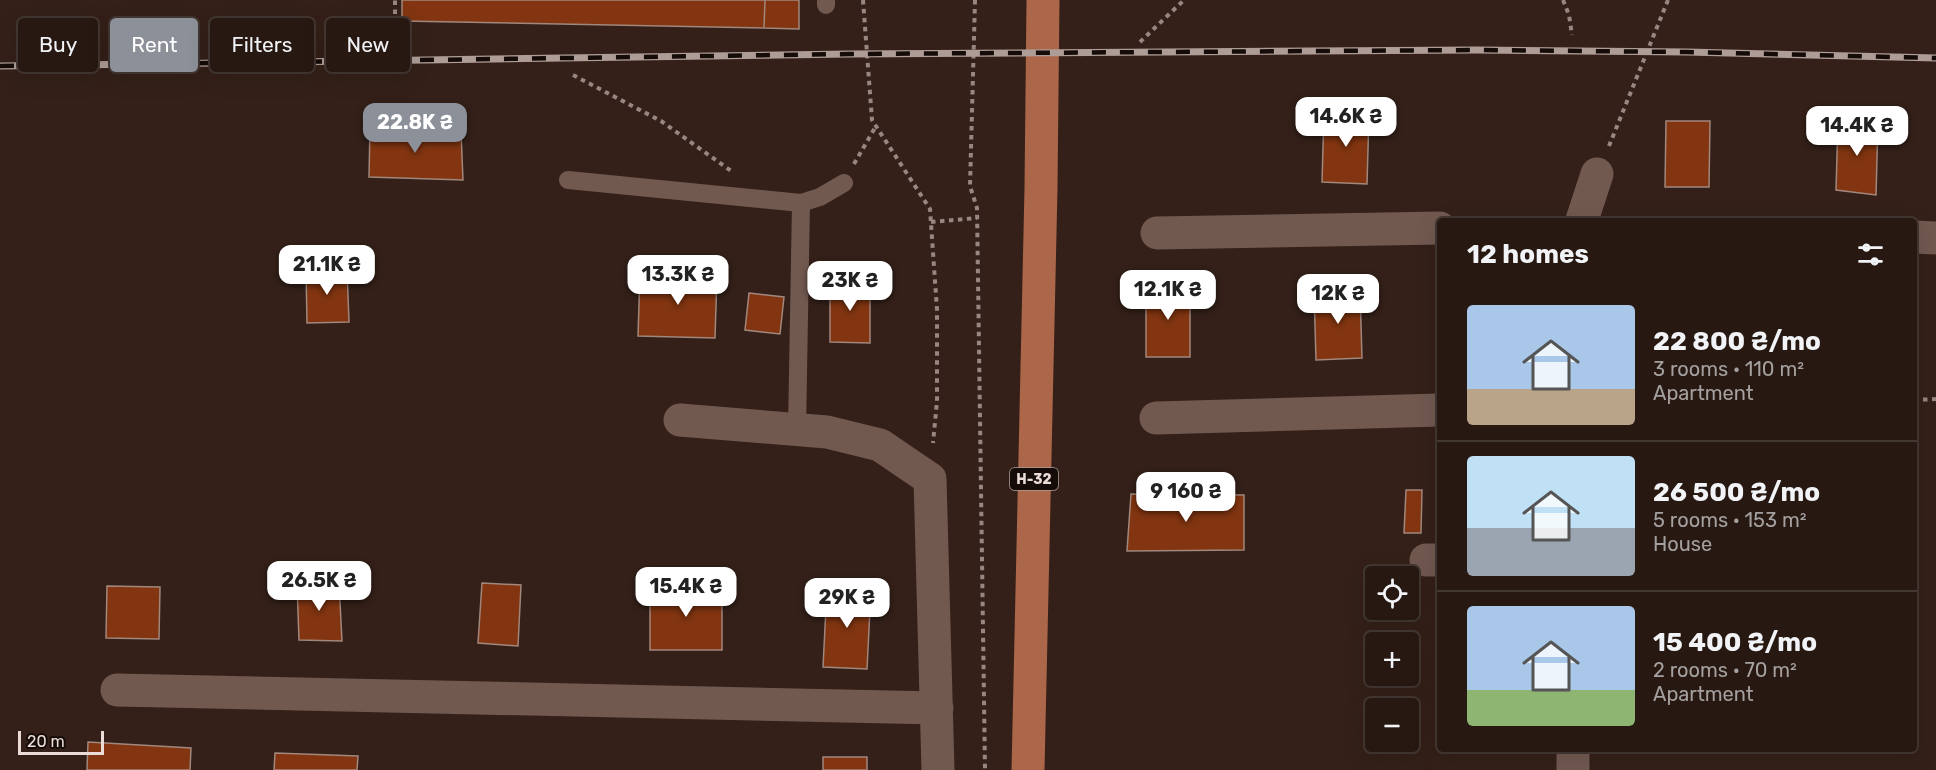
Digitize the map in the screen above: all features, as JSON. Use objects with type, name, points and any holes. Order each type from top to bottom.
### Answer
[{"type":"main road","name":"Н-32","points":[[1028,770],[1043,0]]},
{"type":"street","points":[[1583,218],[1597,174]]},
{"type":"street","points":[[1156,233],[1437,228]]},
{"type":"street","points":[[1917,237],[1936,238]]},
{"type":"street","points":[[1156,418],[1437,410]]},
{"type":"street","points":[[680,420],[827,432],[880,445],[930,479],[938,770]]},
{"type":"street","points":[[117,690],[937,708]]},
{"type":"street","points":[[1573,752],[1573,770]]},
{"type":"lane","points":[[568,180],[801,203],[820,197],[844,183]]},
{"type":"lane","points":[[797,430],[801,203]]},
{"type":"path","points":[[395,0],[395,18]]},
{"type":"path","points":[[862,0],[872,120],[930,208],[937,310],[937,402],[930,479]]},
{"type":"path","points":[[975,0],[970,186],[977,208],[985,770]]},
{"type":"path","points":[[1140,42],[1184,0]]},
{"type":"path","points":[[1563,0],[1569,15],[1572,35]]},
{"type":"path","points":[[1597,174],[1668,0]]},
{"type":"path","points":[[573,75],[661,121],[736,174]]},
{"type":"path","points":[[844,183],[876,126]]},
{"type":"path","points":[[931,222],[977,218]]},
{"type":"path","points":[[1917,400],[1936,399]]},
{"type":"building","points":[[402,0],[765,0],[764,28],[410,21],[410,18],[402,18]]},
{"type":"building","points":[[765,0],[799,0],[799,29],[764,28]]},
{"type":"building","points":[[1324,113],[1369,114],[1367,184],[1322,182]]},
{"type":"building","points":[[1838,120],[1878,122],[1876,195],[1836,190]]},
{"type":"building","points":[[1666,121],[1710,121],[1709,187],[1665,187]]},
{"type":"building","points":[[370,126],[461,131],[463,180],[369,177]]},
{"type":"building","points":[[347,269],[349,322],[307,323],[306,270]]},
{"type":"building","points":[[640,273],[717,275],[715,338],[638,336]]},
{"type":"building","points":[[830,281],[870,281],[870,343],[830,342]]},
{"type":"building","points":[[1146,285],[1190,286],[1190,357],[1146,357]]},
{"type":"building","points":[[1360,290],[1362,358],[1316,360],[1314,292]]},
{"type":"building","points":[[749,293],[784,297],[780,334],[745,330]]},
{"type":"building","points":[[1406,490],[1422,490],[1421,533],[1404,533]]},
{"type":"building","points":[[1131,494],[1244,495],[1244,550],[1127,551]]},
{"type":"building","points":[[339,583],[342,641],[299,640],[297,584]]},
{"type":"building","points":[[482,583],[521,585],[518,646],[478,643]]},
{"type":"building","points":[[650,585],[722,585],[722,650],[650,650]]},
{"type":"building","points":[[107,586],[160,587],[159,639],[106,638]]},
{"type":"building","points":[[827,588],[871,590],[867,669],[823,667]]},
{"type":"building","points":[[88,742],[191,748],[190,770],[87,770]]},
{"type":"building","points":[[275,753],[358,756],[357,770],[274,770]]},
{"type":"building","points":[[823,757],[867,757],[867,770],[823,770]]},
{"type":"railway","points":[[0,66],[849,54],[1477,50],[1936,58]]}]
